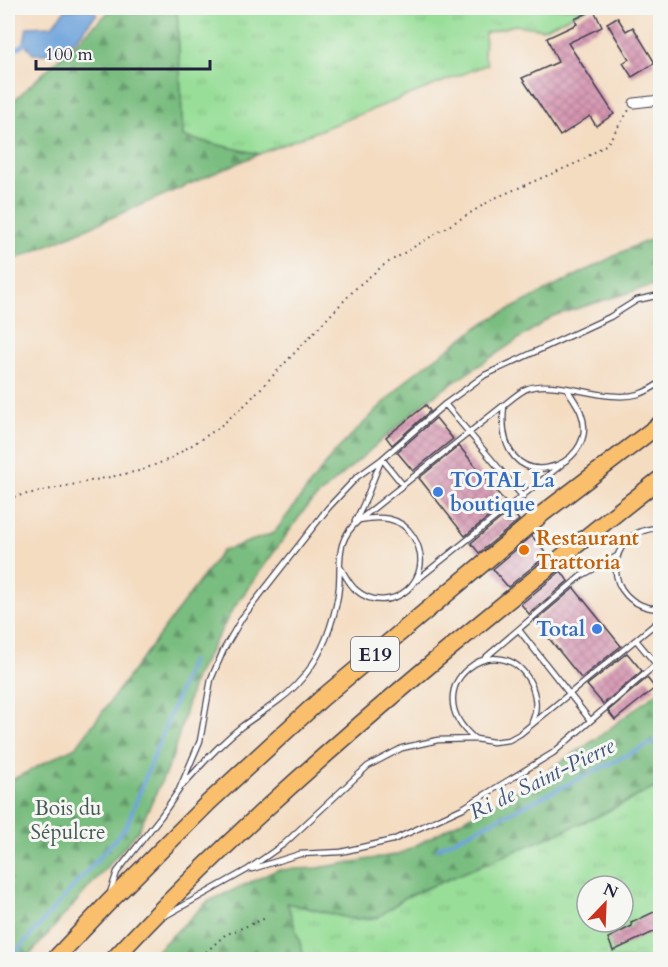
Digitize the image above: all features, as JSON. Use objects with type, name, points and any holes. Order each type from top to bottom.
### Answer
[{"type":"highway","name":"E19","points":[[54,960],[208,803],[321,699],[542,514],[660,424]]},
{"type":"highway","name":"E19","points":[[113,960],[239,835],[352,730],[568,549],[660,479]]},
{"type":"street","points":[[634,103],[660,100]]},
{"type":"lane","points":[[179,789],[200,741],[211,679],[224,649],[242,618],[328,508],[357,477],[382,459],[445,404],[485,375],[610,317],[637,300],[660,295]]},
{"type":"lane","points":[[352,526],[527,389],[546,387],[595,395],[621,396],[639,394],[660,383]]},
{"type":"lane","points":[[338,565],[358,591],[371,598],[390,599],[406,592],[415,582],[573,455],[584,430],[582,415],[567,389]]},
{"type":"lane","points":[[445,404],[523,496]]},
{"type":"lane","points":[[504,406],[502,428],[504,440],[510,452],[530,467],[545,469],[562,464]]},
{"type":"lane","points":[[382,459],[403,485]]},
{"type":"lane","points":[[107,904],[117,872],[162,815],[179,789],[210,755],[241,727],[281,699],[319,655],[331,626],[339,587],[338,565],[344,539],[365,504],[371,481],[382,459]]},
{"type":"lane","points":[[359,520],[387,518],[399,522],[411,533],[421,552],[422,565],[415,582]]},
{"type":"lane","points":[[660,528],[648,529],[631,537],[621,547],[615,570],[626,596],[647,608],[660,609]]},
{"type":"lane","points":[[476,739],[462,728],[455,713],[453,697],[456,683],[469,667],[519,630],[581,576],[617,556]]},
{"type":"lane","points":[[142,929],[247,870],[284,844],[368,766],[402,748],[438,740],[476,739],[493,742],[509,740],[520,734],[660,620]]},
{"type":"lane","points":[[519,630],[590,720]]},
{"type":"lane","points":[[636,640],[658,662]]},
{"type":"lane","points":[[247,870],[300,854],[341,852],[393,840],[463,808],[553,753],[658,662],[660,654]]},
{"type":"lane","points":[[484,658],[498,659],[513,664],[526,674],[534,690],[536,703],[535,716],[531,724]]},
{"type":"path","points":[[8,498],[140,471],[170,459],[217,429],[246,404],[358,286],[384,265],[428,236],[495,198],[579,162],[607,144],[634,103]]},
{"type":"path","points":[[197,960],[225,935],[266,918]]},
{"type":"green space","points":[[113,8],[177,8],[183,137],[259,154],[11,261],[8,292],[8,106]]},
{"type":"green space","points":[[177,8],[588,8],[543,29],[515,25],[485,33],[484,55],[488,64],[259,154],[183,137]]},
{"type":"green space","name":"Bois du Sépulcre","points":[[660,236],[660,283],[553,316],[426,401],[308,505],[233,609],[194,680],[172,759],[138,831],[26,959],[8,959],[8,782],[77,746],[222,551],[274,533],[333,454],[411,376],[485,322],[632,247]]},
{"type":"green space","points":[[660,690],[660,785],[596,817],[406,897],[377,918],[352,919],[287,903],[305,959],[148,959],[207,902],[277,870],[318,868],[400,854],[525,786],[596,739]]},
{"type":"green space","points":[[660,785],[660,959],[305,959],[287,903],[352,919],[377,918],[406,897],[596,817]]},
{"type":"water","points":[[90,8],[97,14],[74,41],[63,50],[33,54],[24,42],[27,27],[52,26],[65,10]]},
{"type":"building","points":[[594,10],[602,27],[568,43],[614,114],[596,126],[590,116],[560,136],[522,78],[558,62],[547,38],[577,24],[575,19]]},
{"type":"building","points":[[617,17],[626,31],[633,27],[655,63],[632,77],[623,63],[629,59],[607,23]]},
{"type":"building","points":[[426,405],[430,411],[392,445],[386,437]]},
{"type":"building","points":[[436,418],[453,439],[413,471],[397,452]]},
{"type":"building","points":[[459,446],[506,503],[465,536],[419,478]]},
{"type":"building","points":[[511,510],[519,520],[479,553],[471,543]]},
{"type":"building","points":[[532,536],[547,555],[508,587],[493,569]]},
{"type":"building","points":[[561,571],[568,581],[529,614],[521,604]]},
{"type":"building","points":[[574,588],[621,646],[581,678],[535,621]]},
{"type":"building","points":[[627,653],[642,671],[603,704],[587,685]]},
{"type":"building","points":[[647,678],[655,688],[615,720],[608,711]]},
{"type":"building","points":[[658,910],[660,929],[613,951],[608,938],[616,934],[635,934],[635,921]]},
{"type":"waterway","points":[[8,51],[27,42]]},
{"type":"waterway","points":[[9,960],[126,827],[191,661]]},
{"type":"waterway","name":"Ri de Saint-Pierre","points":[[438,848],[660,739]]},
{"type":"place","name":"TOTAL La boutique","points":[[438,492]]},
{"type":"place","name":"Restaurant Trattoria","points":[[524,550]]},
{"type":"place","name":"Total","points":[[597,629]]}]
